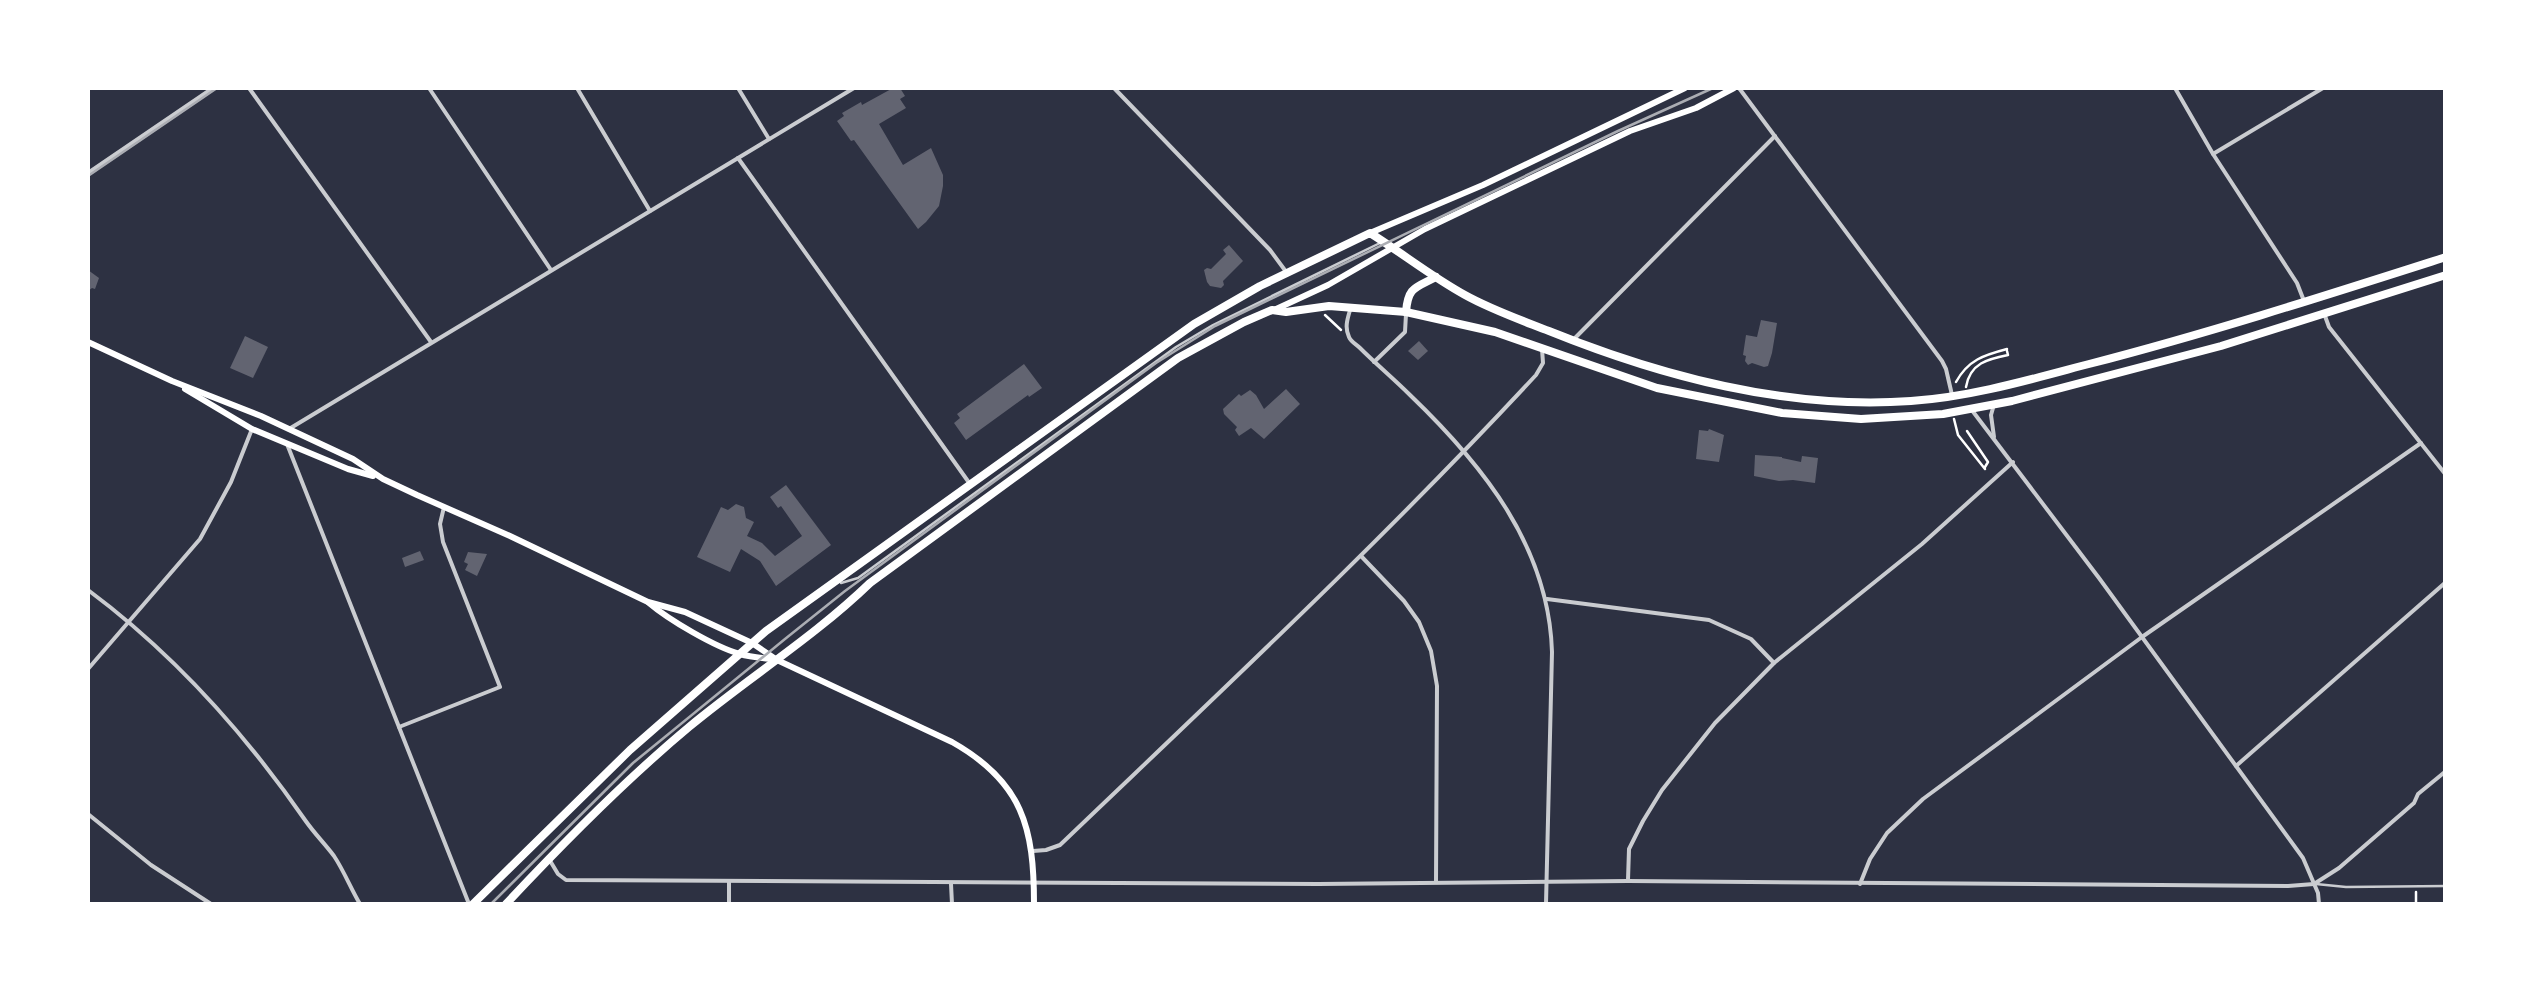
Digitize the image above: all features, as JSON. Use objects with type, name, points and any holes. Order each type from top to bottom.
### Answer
[{"type":"main road","points":[[471,904],[630,750],[739,654],[816,594],[1194,324],[1370,233],[1483,185],[1685,88]]},
{"type":"main road","points":[[506,904],[598,810],[689,727],[870,583],[1178,358],[1244,322],[1328,286],[1425,229],[1630,131],[1696,108],[1737,88]]},
{"type":"main road","points":[[1370,233],[1490,308],[1572,341],[1672,374],[1766,394],[1823,401],[1915,401],[1966,392],[2154,348],[2446,257]]},
{"type":"main road","points":[[1272,310],[1352,306],[1406,312],[1460,323],[1657,388],[1782,414],[1860,419],[1994,405],[2168,362],[2446,275]]},
{"type":"main road","points":[[1406,312],[1407,296],[1412,289],[1436,277]]},
{"type":"main road","points":[[88,342],[289,429],[444,508],[648,602],[684,612],[978,756],[997,774],[1026,825],[1032,851],[1034,904]]},
{"type":"main road","points":[[172,381],[252,429],[384,479]]},
{"type":"main road","points":[[648,602],[664,616],[739,654],[776,660]]},
{"type":"street","points":[[88,174],[213,88]]},
{"type":"street","points":[[249,88],[431,342]]},
{"type":"street","points":[[428,88],[551,270]]},
{"type":"street","points":[[577,88],[650,211]]},
{"type":"street","points":[[738,88],[769,139]]},
{"type":"street","points":[[289,429],[854,88]]},
{"type":"street","points":[[1114,88],[1270,250],[1287,273]]},
{"type":"street","points":[[1737,88],[1942,361],[1952,395]]},
{"type":"street","points":[[2175,88],[2304,302]]},
{"type":"street","points":[[2213,154],[2323,88]]},
{"type":"street","points":[[1572,341],[1776,136]]},
{"type":"street","points":[[738,158],[970,484]]},
{"type":"street","points":[[1352,306],[1346,321],[1348,337],[1464,452],[1514,518],[1531,551],[1547,599],[1552,652],[1546,904]]},
{"type":"street","points":[[1374,362],[1405,332],[1406,312]]},
{"type":"street","points":[[2324,313],[2330,326],[2446,475]]},
{"type":"street","points":[[1032,851],[1060,846],[1361,556],[1536,375],[1543,363],[1542,349]]},
{"type":"street","points":[[1994,405],[1994,438]]},
{"type":"street","points":[[1971,410],[2303,858],[2320,904]]},
{"type":"street","points":[[88,669],[200,539],[232,482],[252,429]]},
{"type":"street","points":[[1860,884],[1888,833],[1923,799],[2142,637],[2420,443]]},
{"type":"street","points":[[287,444],[471,904]]},
{"type":"street","points":[[1628,881],[1629,849],[1662,790],[1715,723],[1774,664],[1922,544],[2012,462]]},
{"type":"street","points":[[399,727],[500,687],[444,542],[440,524],[444,508]]},
{"type":"street","points":[[1361,556],[1404,601],[1432,651],[1437,686],[1436,882]]},
{"type":"street","points":[[2236,766],[2446,582]]},
{"type":"street","points":[[88,590],[129,621],[225,714],[335,857],[360,904]]},
{"type":"street","points":[[1547,599],[1709,620],[1751,639],[1774,664]]},
{"type":"street","points":[[549,858],[566,880],[2314,884],[2339,868],[2414,804],[2418,794],[2446,771]]},
{"type":"street","points":[[88,814],[152,865],[210,904]]},
{"type":"street","points":[[729,882],[729,904]]},
{"type":"street","points":[[952,883],[952,904]]},
{"type":"lane","points":[[834,584],[858,578],[1176,347],[1383,242]]},
{"type":"lane","points":[[2314,884],[2446,886]]},
{"type":"path","points":[[1317,307],[1348,337]]},
{"type":"path","points":[[1966,392],[1967,380],[1982,360],[2008,354],[2007,350]]},
{"type":"path","points":[[1968,431],[1988,462],[1984,469]]},
{"type":"path","points":[[2416,886],[2416,904]]},
{"type":"building","points":[[900,88],[905,96],[900,99],[906,108],[879,124],[903,165],[931,148],[943,175],[939,206],[918,229],[837,121],[844,116],[842,113]]},
{"type":"building","points":[[1229,245],[1243,261],[1221,288],[1210,286],[1204,270],[1211,269],[1226,254],[1223,250]]},
{"type":"building","points":[[88,270],[99,278],[95,289],[88,291]]},
{"type":"building","points":[[1761,320],[1777,323],[1772,353],[1764,367],[1748,365],[1743,355],[1746,335],[1757,337]]},
{"type":"building","points":[[245,336],[268,347],[253,378],[230,368]]},
{"type":"building","points":[[1419,341],[1428,351],[1418,360],[1408,351]]},
{"type":"building","points":[[1024,364],[1042,388],[966,440],[954,423],[960,418],[957,414]]},
{"type":"building","points":[[1286,389],[1300,404],[1264,439],[1251,428],[1239,436],[1237,427],[1224,414],[1223,409],[1239,394],[1250,390],[1264,409]]},
{"type":"building","points":[[1699,430],[1724,435],[1719,462],[1696,459]]},
{"type":"building","points":[[1755,455],[1801,462],[1802,456],[1818,458],[1815,483],[1754,476]]},
{"type":"building","points":[[786,485],[831,545],[776,586],[760,561],[741,549],[730,572],[697,557],[721,507],[728,510],[736,504],[744,507],[746,518],[754,522],[747,536],[762,543],[775,556],[802,536],[770,497]]},
{"type":"building","points":[[420,551],[424,560],[405,567],[402,558]]},
{"type":"building","points":[[468,552],[487,554],[477,576],[465,570]]},
{"type":"tram line","points":[[88,176],[217,88]]},
{"type":"tram line","points":[[491,904],[633,763],[785,639],[1156,363],[1215,326],[1713,88]]}]
